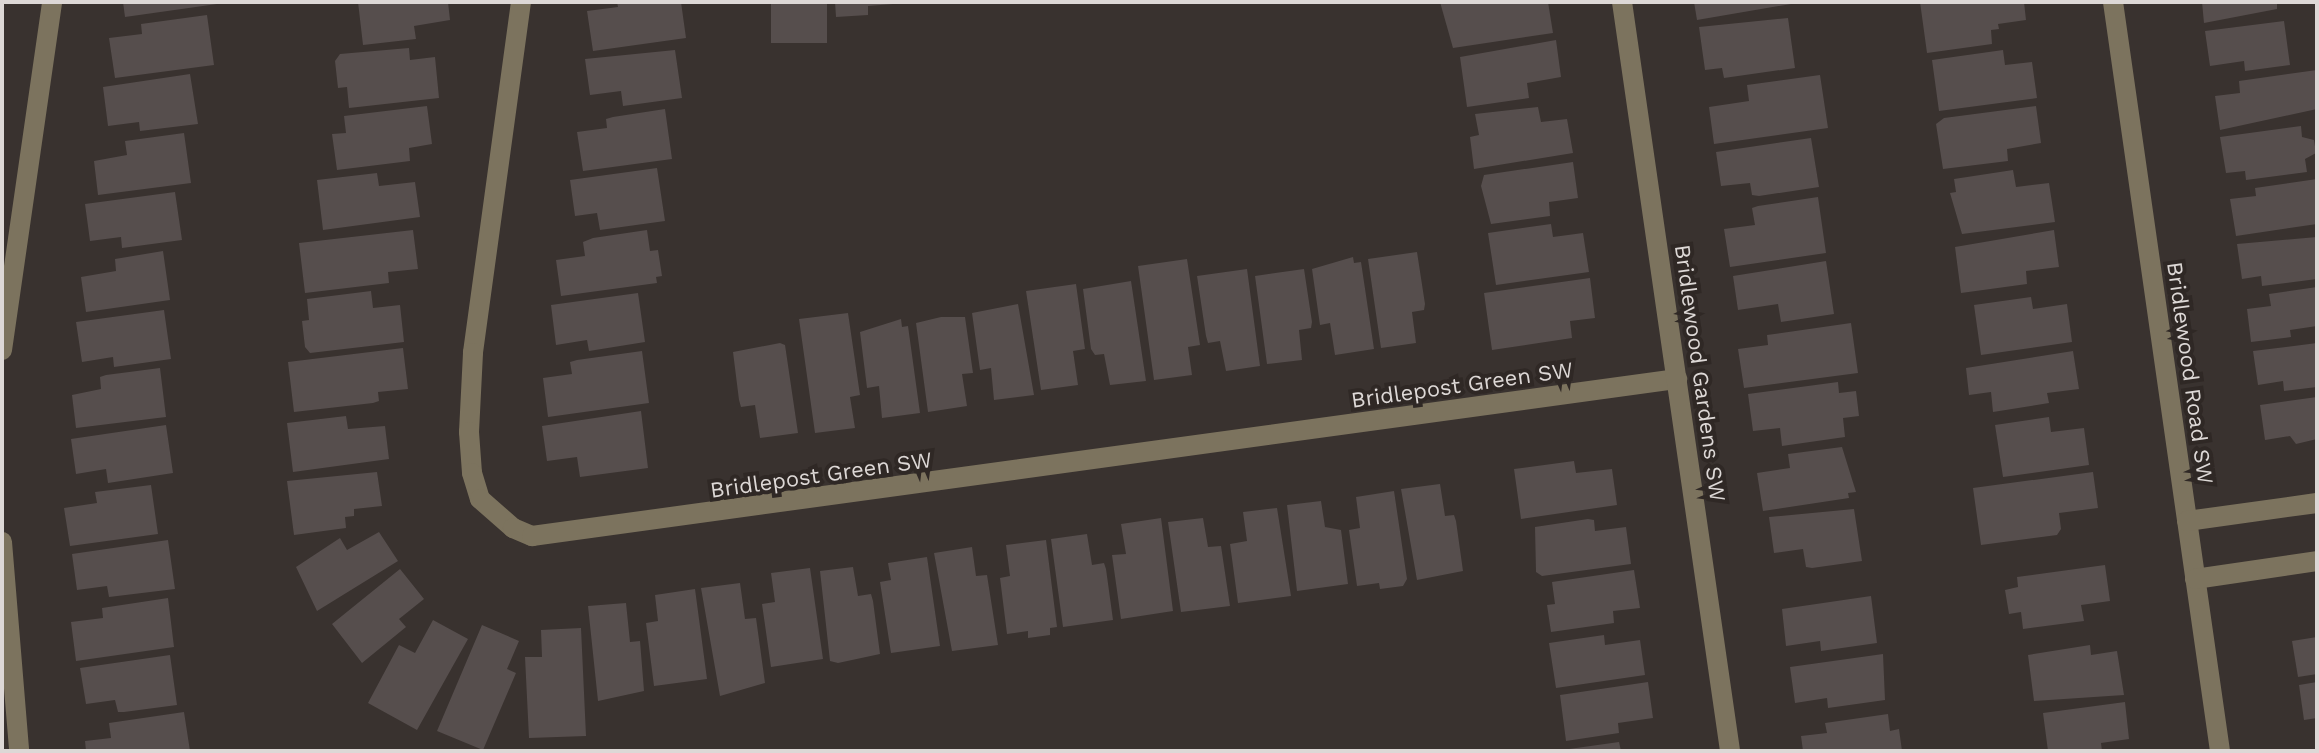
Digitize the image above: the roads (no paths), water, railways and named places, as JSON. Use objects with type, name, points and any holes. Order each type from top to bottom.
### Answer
[{"type":"street","points":[[2,350],[52,2]]},
{"type":"street","name":"Bridlepost Green SW","points":[[521,2],[473,353],[469,432],[480,499],[513,528],[532,536],[1677,379]]},
{"type":"street","name":"Bridlewood Gardens SW","points":[[1622,2],[1730,751]]},
{"type":"street","name":"Bridlewood Road SW","points":[[2113,2],[2220,751]]},
{"type":"street","points":[[2187,521],[2317,503]]},
{"type":"street","points":[[2,542],[4,632],[19,751]]},
{"type":"street","points":[[2195,579],[2317,561]]}]
